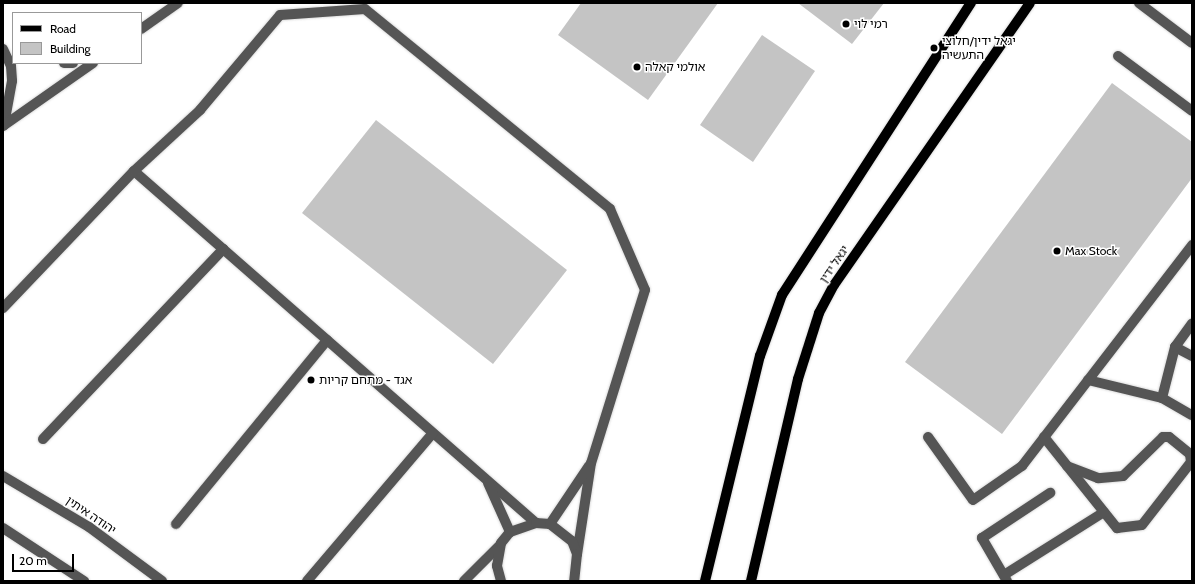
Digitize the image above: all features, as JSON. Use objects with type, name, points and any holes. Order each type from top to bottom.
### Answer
[{"type":"main road","points":[[705,581],[760,356],[782,295],[971,3]]},
{"type":"main road","name":"יגאל ידין","points":[[751,581],[798,379],[819,312],[834,285],[1030,4]]},
{"type":"street","points":[[142,28],[178,3]]},
{"type":"street","points":[[1138,3],[1192,43]]},
{"type":"street","points":[[3,308],[134,171],[200,110],[280,15],[365,9],[610,209],[645,290],[591,463],[577,554],[581,581]]},
{"type":"street","points":[[3,43],[12,48]]},
{"type":"street","points":[[3,49],[11,66],[12,81],[3,125]]},
{"type":"street","points":[[1118,56],[1192,111]]},
{"type":"street","points":[[3,125],[92,64]]},
{"type":"street","points":[[134,171],[486,480],[536,522]]},
{"type":"street","points":[[928,437],[973,500],[1022,466],[1192,246]]},
{"type":"street","points":[[43,439],[223,249]]},
{"type":"street","points":[[1162,398],[1175,347],[1192,324]]},
{"type":"street","points":[[176,524],[327,340]]},
{"type":"street","points":[[1175,347],[1192,356]]},
{"type":"street","points":[[1088,380],[1162,398],[1192,416]]},
{"type":"street","points":[[307,581],[433,433]]},
{"type":"street","points":[[1044,437],[1116,528],[1142,525],[1191,462],[1190,454],[1169,437],[1163,437],[1123,476],[1098,478],[1067,466]]},
{"type":"street","points":[[550,524],[591,463]]},
{"type":"street","name":"יהודה איתין","points":[[3,476],[89,527],[162,581]]},
{"type":"street","points":[[486,480],[510,532]]},
{"type":"street","points":[[1050,493],[982,538],[1006,578],[1104,512]]},
{"type":"street","points":[[464,581],[501,544],[510,532],[536,522],[550,524],[562,531],[577,554]]},
{"type":"street","points":[[3,528],[84,581]]},
{"type":"street","points":[[501,544],[497,566],[501,581]]},
{"type":"street","points":[[574,581],[578,568]]},
{"type":"building","name":"אולמי קאלה","points":[[581,3],[718,3],[648,100],[558,35]]},
{"type":"building","name":"רמי לוי","points":[[798,3],[884,3],[852,44]]},
{"type":"building","points":[[762,35],[815,71],[753,162],[700,125]]},
{"type":"building","points":[[1112,83],[1192,142],[1192,178],[1002,434],[905,362]]},
{"type":"building","points":[[376,120],[567,270],[493,364],[302,213]]},
{"type":"place","name":"רמי לוי","points":[[846,24]]},
{"type":"place","name":"יגאל ידין/חלוצי התעשיה","points":[[934,48]]},
{"type":"place","name":"אולמי קאלה","points":[[637,67]]},
{"type":"place","name":"Max Stock","points":[[1057,251]]},
{"type":"place","name":"אגד - מתחם קריות","points":[[311,380]]}]
